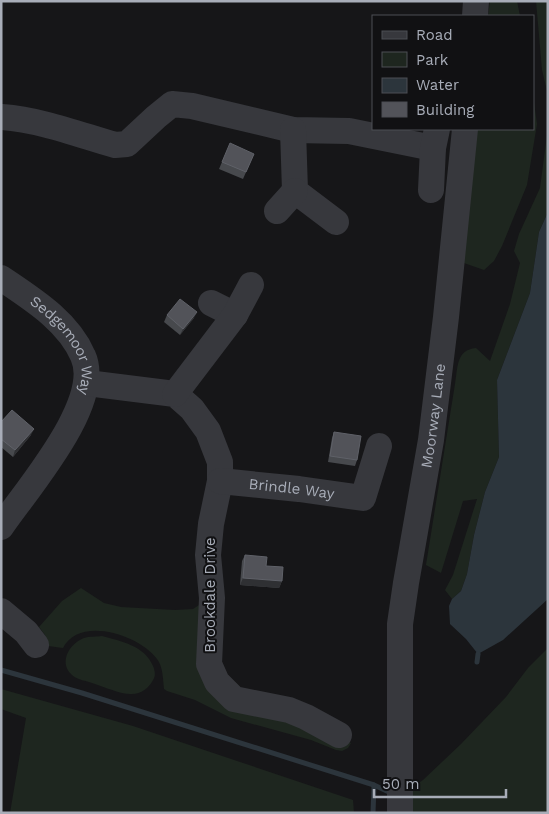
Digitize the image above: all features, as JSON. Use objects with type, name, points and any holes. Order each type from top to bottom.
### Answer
[{"type":"street","points":[[475,15],[476,1]]},
{"type":"street","points":[[1,132],[2,116],[40,122],[115,145],[127,144],[172,104],[192,106],[294,130],[349,131],[435,139],[431,190]]},
{"type":"street","points":[[277,211],[295,191],[294,130]]},
{"type":"street","name":"Moorway Lane","points":[[400,801],[400,624],[433,421],[446,317],[465,130]]},
{"type":"street","points":[[295,191],[336,222]]},
{"type":"street","name":"Sedgemoor Way","points":[[1,278],[42,306],[71,335],[84,358],[87,383],[79,408],[62,441],[36,481],[1,527]]},
{"type":"street","points":[[87,383],[175,394],[236,315],[251,285]]},
{"type":"street","points":[[211,303],[236,315]]},
{"type":"street","name":"Brookdale Drive","points":[[175,394],[192,409],[208,431],[220,462],[220,481],[211,524],[208,555],[212,598],[209,664],[217,682],[234,699],[289,710],[311,708],[339,735]]},
{"type":"street","name":"Brindle Way","points":[[220,481],[299,489],[366,507],[379,446]]},
{"type":"street","points":[[1,611],[26,632],[36,645]]},
{"type":"green space","points":[[490,1],[517,1],[520,15],[488,15]]},
{"type":"green space","points":[[536,1],[548,1],[548,95],[542,70]]},
{"type":"green space","points":[[548,99],[548,212],[539,232],[530,293],[497,380],[499,457],[485,492],[474,535],[467,574],[461,591],[452,599],[445,590],[453,575],[477,499],[463,501],[441,573],[426,565],[459,360],[469,349],[476,348],[490,361],[510,304],[520,263],[514,251],[519,234],[540,188],[547,135]]},
{"type":"green space","points":[[534,102],[537,124],[527,185],[502,246],[494,261],[484,270],[461,262],[475,130],[534,130]]},
{"type":"green space","points":[[81,588],[104,603],[121,607],[175,610],[193,609],[199,605],[202,653],[271,714],[351,743],[348,748],[342,751],[336,750],[311,740],[231,718],[195,700],[167,691],[164,689],[162,669],[157,659],[149,650],[124,636],[110,632],[82,632],[71,638],[63,648],[48,646],[45,635],[39,627],[62,601]]},
{"type":"green space","points":[[102,636],[132,645],[149,659],[154,668],[155,675],[151,683],[142,692],[128,694],[114,690],[79,679],[73,676],[67,669],[67,654],[74,644],[84,638]]},
{"type":"green space","points":[[548,648],[548,813],[400,813],[411,788],[423,780],[461,744],[506,697],[528,668]]},
{"type":"green space","points":[[1,689],[133,726],[353,800],[354,813],[10,813],[26,718],[1,709]]},
{"type":"water","points":[[548,212],[548,599],[503,640],[478,654],[450,624],[449,606],[452,599],[461,591],[467,574],[474,535],[485,492],[499,457],[497,380],[530,293],[539,232]]},
{"type":"building","points":[[230,143],[254,154],[246,172],[222,162]]},
{"type":"building","points":[[180,299],[197,312],[183,329],[167,315]]},
{"type":"building","points":[[12,410],[34,429],[15,450],[1,439],[1,422]]},
{"type":"building","points":[[334,432],[361,436],[357,460],[330,456]]},
{"type":"building","points":[[245,555],[267,557],[266,566],[283,567],[282,581],[243,578]]},
{"type":"waterway","points":[[477,662],[478,654]]},
{"type":"waterway","points":[[1,670],[82,693],[374,785],[391,793]]},
{"type":"waterway","points":[[373,813],[374,785]]}]
